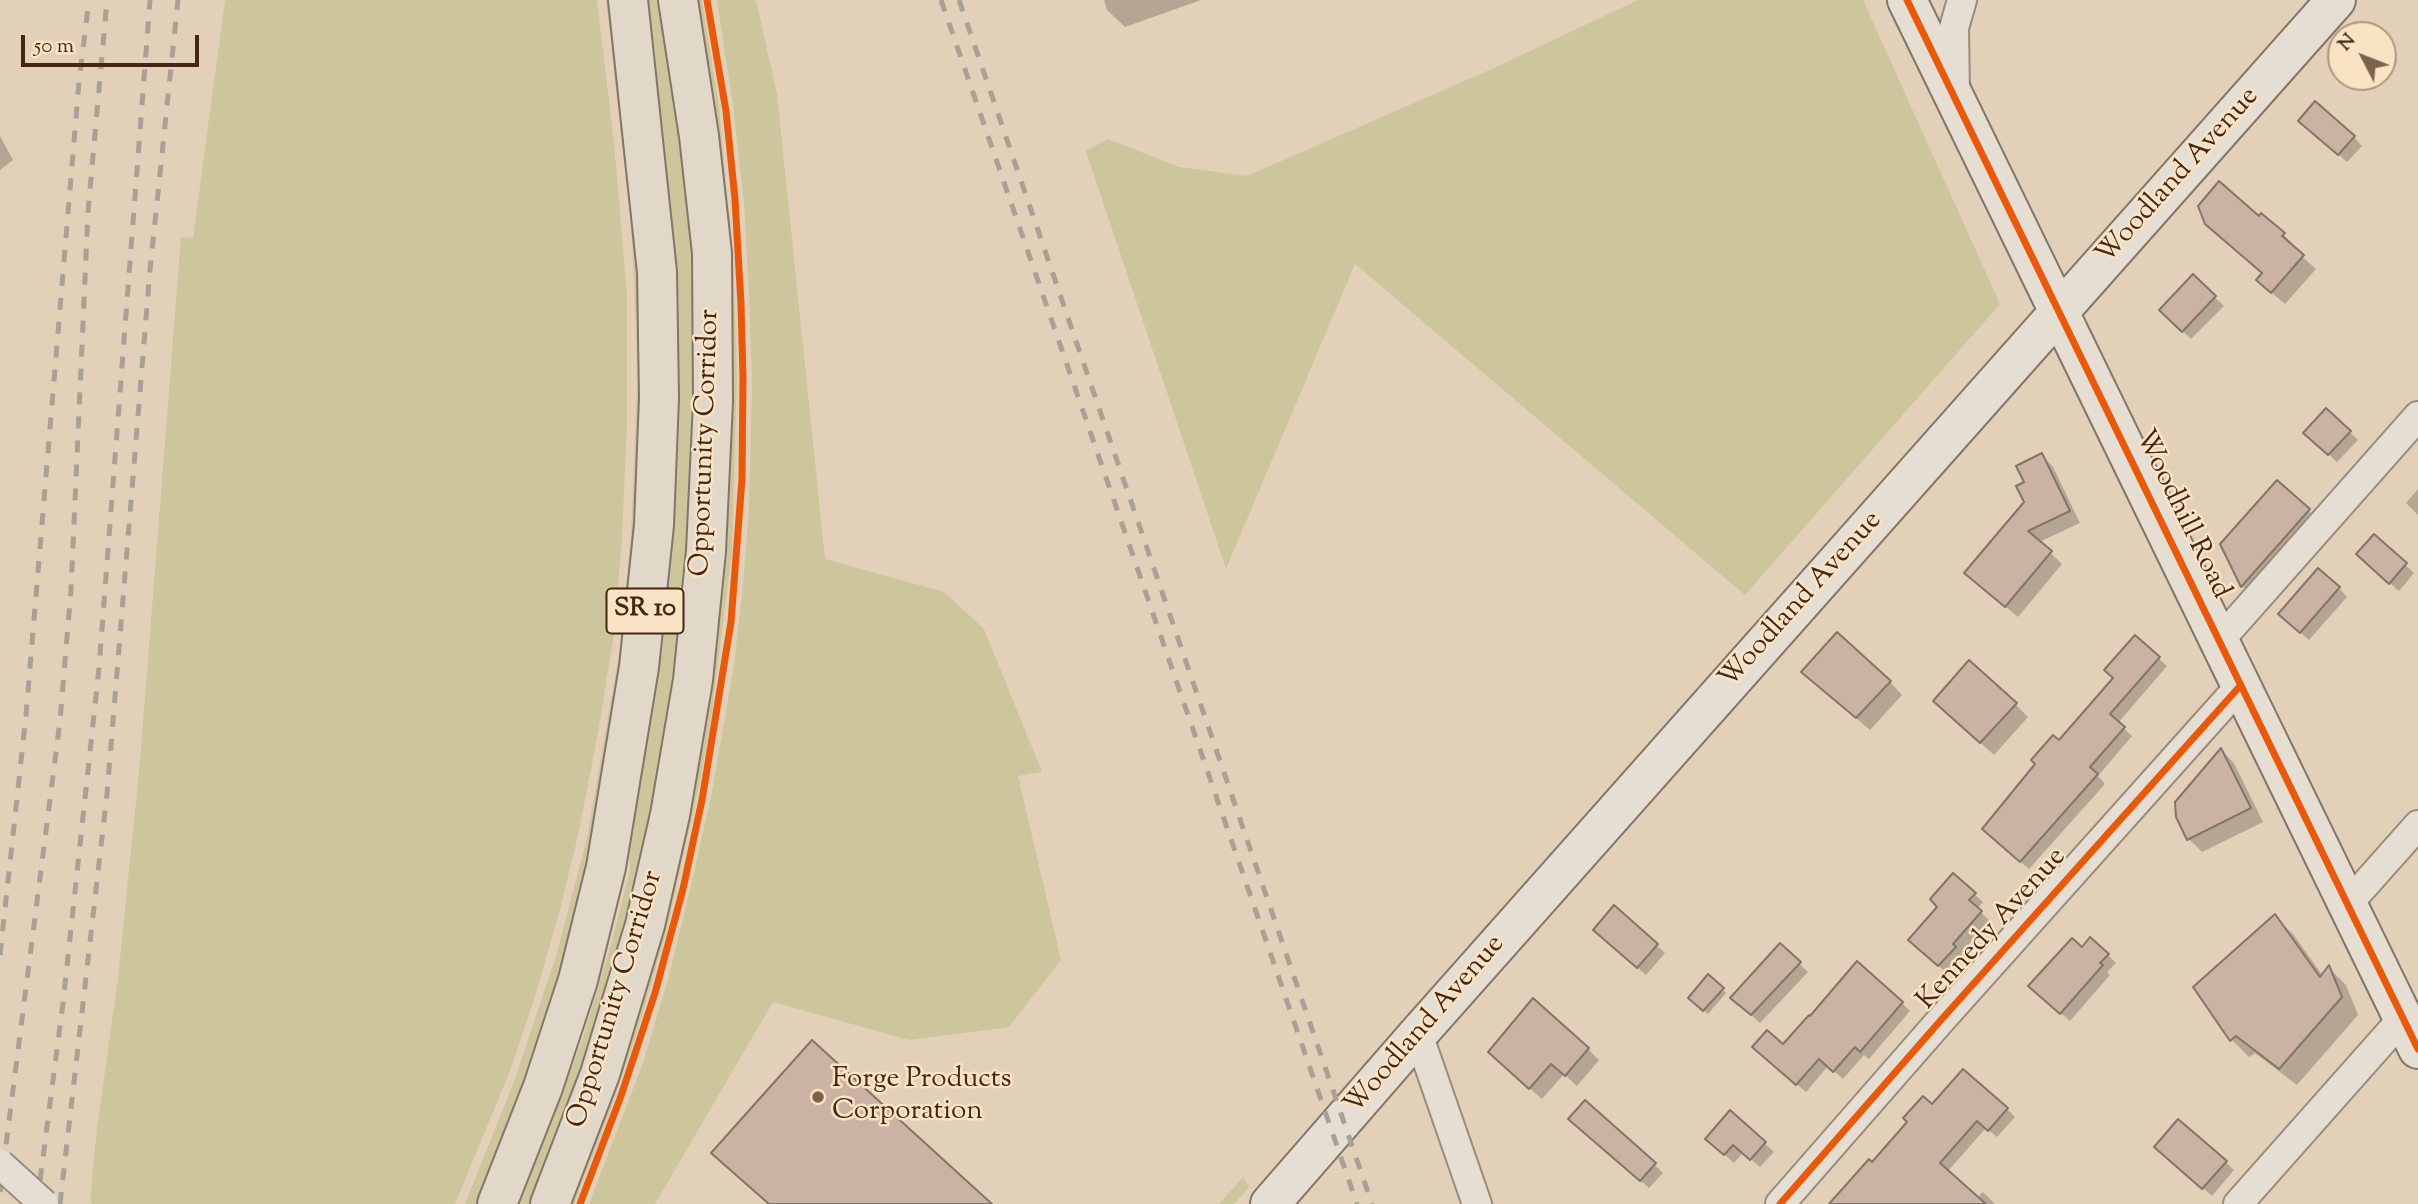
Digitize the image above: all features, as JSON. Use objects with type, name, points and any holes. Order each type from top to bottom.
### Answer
[{"type":"main road","name":"Opportunity Corridor","points":[[497,1204],[561,1035],[587,946],[606,867],[639,667],[654,525],[659,373],[657,272],[628,0]]},
{"type":"main road","name":"Opportunity Corridor","points":[[550,1204],[600,1074],[645,925],[670,815],[696,654],[706,551],[713,402],[712,253],[699,136],[678,0]]},
{"type":"main road","name":"Woodhill Road","points":[[1907,0],[2411,1033]]},
{"type":"main road","name":"Woodland Avenue","points":[[1270,1204],[2336,0]]},
{"type":"street","points":[[1955,96],[1954,27],[1962,0]]},
{"type":"street","points":[[2219,641],[2418,416]]},
{"type":"street","name":"Kennedy Avenue","points":[[1780,1204],[2240,686]]},
{"type":"street","points":[[2347,905],[2418,825]]},
{"type":"street","points":[[2238,1204],[2411,1033]]},
{"type":"street","points":[[1418,1034],[1477,1204]]},
{"type":"street","points":[[0,1164],[44,1204]]},
{"type":"shaded area","points":[[225,0],[597,0],[614,143],[627,295],[627,422],[622,539],[614,633],[598,733],[560,910],[510,1071],[455,1204],[93,1204],[90,1201],[97,1128],[118,979],[140,761],[181,237],[193,238]]},
{"type":"shaded area","points":[[606,0],[616,0],[644,280],[641,559],[584,897],[554,998],[502,1146],[477,1204],[465,1204],[514,1082],[557,953],[587,838],[619,654],[631,537],[637,384],[631,225]]},
{"type":"shaded area","points":[[644,0],[667,0],[701,322],[685,653],[621,965],[536,1204],[520,1204],[582,1041],[612,941],[630,870],[629,817],[651,700]]},
{"type":"shaded area","points":[[695,0],[702,0],[719,107],[733,255],[737,376],[732,550],[701,777],[666,933],[610,1111],[574,1204],[564,1204],[700,734]]},
{"type":"shaded area","points":[[717,0],[756,0],[777,94],[825,559],[944,592],[984,629],[1042,772],[1018,776],[1061,960],[1009,1027],[909,1040],[773,1002],[655,1204],[589,1204],[643,1063],[668,980],[712,792],[734,665],[743,586],[749,509],[752,382],[749,292],[744,204]]},
{"type":"shaded area","points":[[1638,0],[1863,0],[2000,304],[1745,595],[1355,264],[1226,569],[1086,151],[1108,139],[1179,167],[1247,176],[1494,68]]},
{"type":"shaded area","points":[[1243,1177],[1249,1187],[1234,1204],[1219,1204]]},
{"type":"building","points":[[2315,101],[2355,136],[2338,155],[2298,121]]},
{"type":"building","points":[[2219,181],[2259,216],[2261,213],[2285,233],[2282,236],[2304,255],[2271,293],[2256,280],[2262,273],[2205,224],[2198,206]]},
{"type":"building","points":[[2193,274],[2216,296],[2182,332],[2159,310]]},
{"type":"building","points":[[2326,408],[2351,431],[2328,455],[2303,433]]},
{"type":"building","points":[[2042,453],[2070,511],[2028,531],[2052,551],[2005,607],[1964,573],[2024,502],[2016,486],[2024,482],[2016,466]]},
{"type":"building","points":[[2277,480],[2310,509],[2241,587],[2220,544]]},
{"type":"building","points":[[2374,534],[2407,563],[2389,584],[2356,554]]},
{"type":"building","points":[[2318,568],[2340,587],[2300,633],[2278,614]]},
{"type":"building","points":[[1837,632],[1891,681],[1856,718],[1801,672]]},
{"type":"building","points":[[2135,635],[2160,657],[2110,714],[2125,727],[2090,767],[2098,774],[2020,862],[1982,829],[2035,764],[2031,760],[2053,735],[2059,740],[2113,678],[2104,670]]},
{"type":"building","points":[[1969,660],[2017,703],[1980,743],[1933,701]]},
{"type":"building","points":[[2221,748],[2251,808],[2187,840],[2176,817],[2175,802]]},
{"type":"building","points":[[1953,873],[1976,893],[1969,900],[1982,911],[1953,944],[1956,947],[1938,966],[1908,940],[1937,907],[1930,899]]},
{"type":"building","points":[[1614,905],[1658,944],[1637,968],[1593,930]]},
{"type":"building","points":[[2275,914],[2320,977],[2329,965],[2342,997],[2279,1069],[2236,1036],[2230,1041],[2193,987]]},
{"type":"building","points":[[2090,937],[2109,954],[2100,963],[2103,965],[2060,1014],[2028,986],[2072,938],[2082,947]]},
{"type":"building","points":[[1780,943],[1801,962],[1751,1015],[1730,998]]},
{"type":"building","points":[[1857,961],[1903,1002],[1860,1052],[1855,1047],[1833,1072],[1819,1059],[1796,1085],[1752,1047],[1767,1030],[1783,1044]]},
{"type":"building","points":[[1708,974],[1724,988],[1703,1011],[1688,998]]},
{"type":"building","points":[[1533,998],[1589,1048],[1565,1076],[1551,1064],[1529,1089],[1488,1052]]},
{"type":"building","name":"Forge Products Corporation","points":[[812,1040],[992,1204],[769,1204],[711,1153]]},
{"type":"building","points":[[1963,1069],[2008,1108],[1988,1131],[1977,1121],[1940,1163],[1986,1204],[1829,1204],[1869,1159],[1872,1162],[1907,1122],[1903,1118],[1923,1096],[1932,1104]]},
{"type":"building","points":[[1585,1100],[1656,1163],[1640,1181],[1568,1119]]},
{"type":"building","points":[[1730,1110],[1766,1142],[1750,1160],[1733,1145],[1724,1155],[1705,1139]]},
{"type":"building","points":[[2178,1119],[2227,1161],[2202,1189],[2154,1147]]},
{"type":"railway","points":[[0,955],[26,715],[79,82],[89,0]]},
{"type":"railway","points":[[0,1192],[60,721],[71,590],[88,212],[107,0]]},
{"type":"railway","points":[[37,1204],[63,1003],[99,668],[150,0]]},
{"type":"railway","points":[[60,1204],[107,794],[150,270],[178,0]]},
{"type":"railway","points":[[941,0],[1357,1204]]},
{"type":"railway","points":[[959,0],[1372,1204]]},
{"type":"cycle path","points":[[580,1204],[621,1096],[655,993],[683,889],[702,800],[731,622],[742,479],[741,304],[735,199],[726,111],[707,0]]},
{"type":"cycle path","points":[[1907,0],[2418,1049]]},
{"type":"cycle path","points":[[1780,1204],[2240,686]]},
{"type":"place","name":"Forge Products Corporation","points":[[818,1097]]}]
